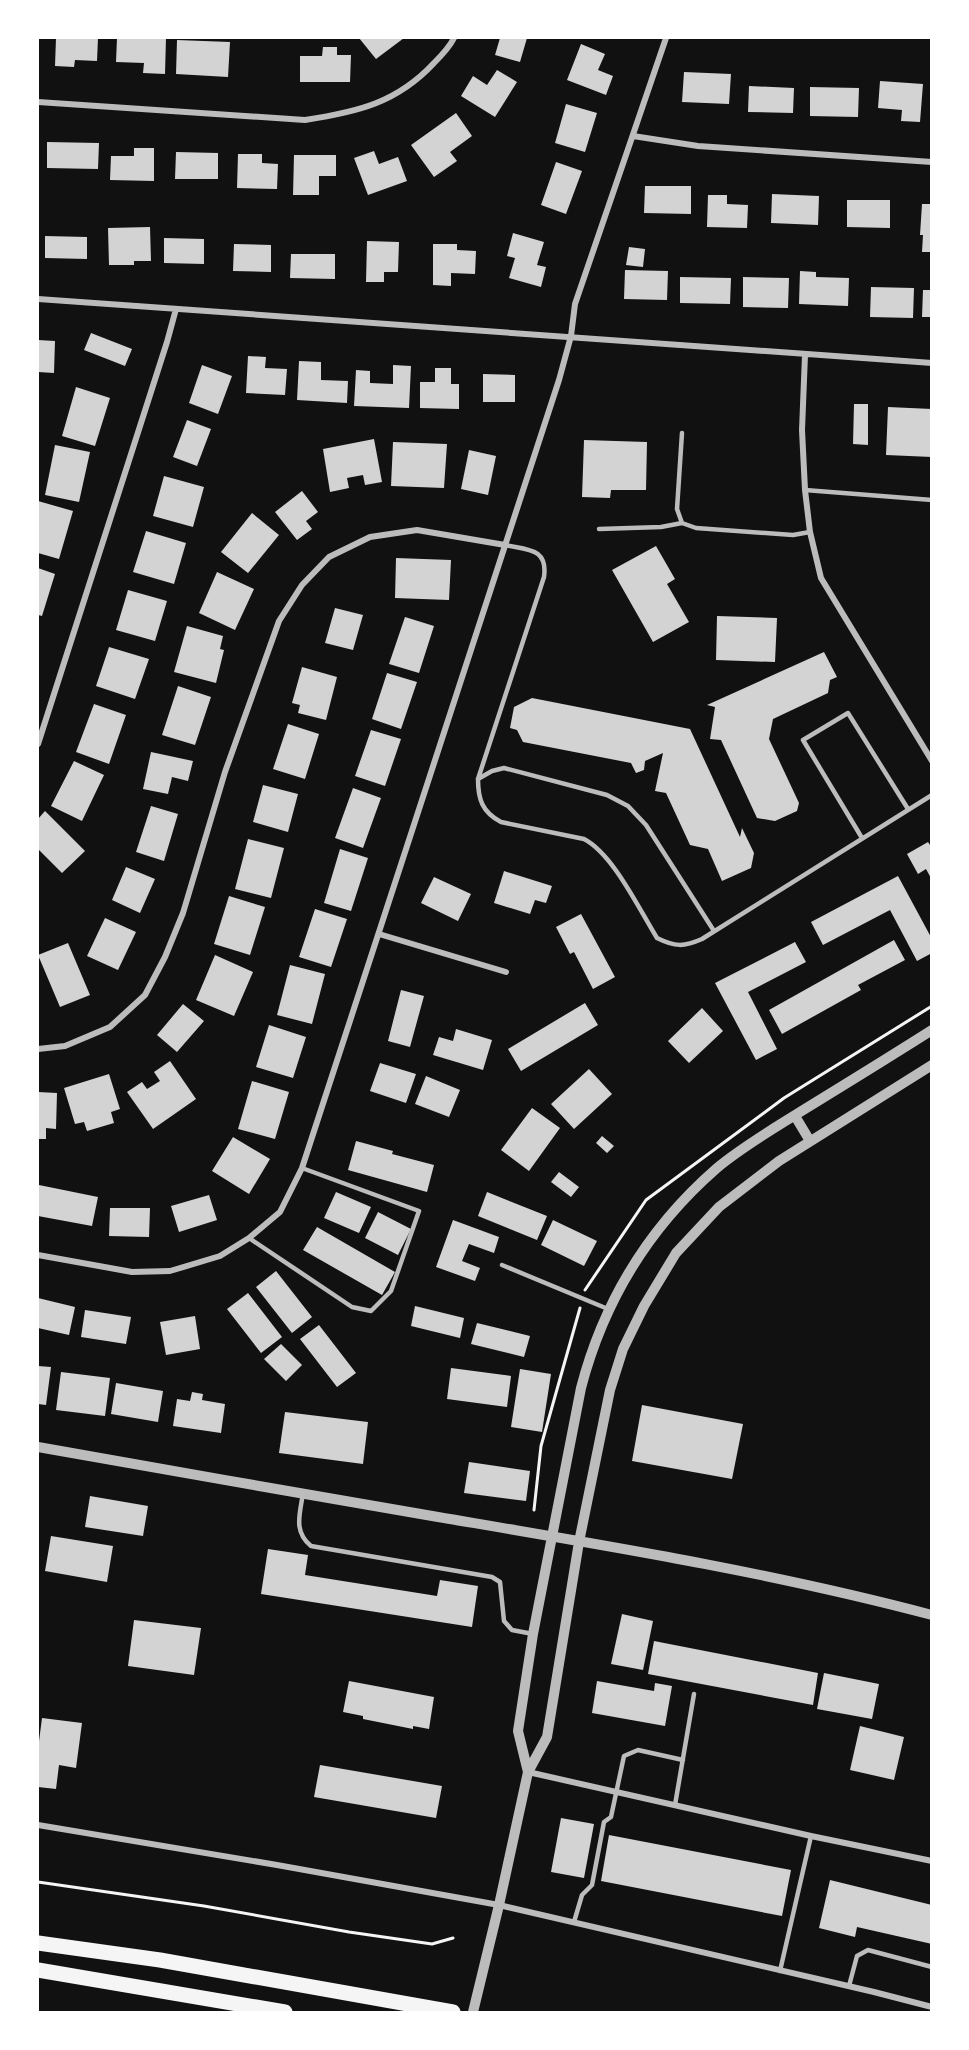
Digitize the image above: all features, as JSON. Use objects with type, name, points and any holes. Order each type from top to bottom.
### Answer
[{"type":"main road","points":[[38,1943],[160,1960],[453,2013]]},
{"type":"main road","points":[[38,1970],[285,2013]]},
{"type":"street","points":[[38,102],[305,120],[346,114],[392,97],[424,74],[450,46],[454,38]]},
{"type":"street","points":[[38,1255],[132,1272],[170,1271],[220,1256],[249,1238],[280,1212],[302,1168],[379,934],[559,380],[571,336],[576,304],[666,38]]},
{"type":"street","points":[[633,136],[698,146],[932,162]]},
{"type":"street","points":[[38,299],[932,363]]},
{"type":"street","points":[[38,744],[176,309]]},
{"type":"street","points":[[805,355],[802,430],[805,490],[810,532],[821,578],[932,760]]},
{"type":"street","points":[[38,1049],[66,1046],[110,1027],[145,995],[165,957],[183,913],[225,772],[279,621],[302,585],[329,557],[370,537],[417,530],[505,545]]},
{"type":"street","points":[[379,934],[506,972]]},
{"type":"street","points":[[528,1772],[518,1731],[533,1634],[581,1388],[590,1352],[608,1310],[632,1265],[657,1228],[691,1191],[719,1166],[932,1030]]},
{"type":"street","points":[[473,2013],[528,1772],[547,1737],[579,1542],[610,1390],[623,1349],[644,1306],[676,1253],[719,1207],[779,1161],[932,1065]]},
{"type":"street","points":[[795,1116],[810,1141]]},
{"type":"street","points":[[38,1447],[757,1575],[932,1615]]},
{"type":"street","points":[[528,1772],[810,1836],[932,1861]]},
{"type":"street","points":[[38,1825],[499,1905],[932,2007]]},
{"type":"lane","points":[[682,433],[677,509],[682,523]]},
{"type":"lane","points":[[805,490],[932,500]]},
{"type":"lane","points":[[599,529],[661,527],[682,523],[696,528],[793,535],[810,532]]},
{"type":"lane","points":[[505,545],[534,551],[542,558],[546,567],[478,779],[479,800],[490,816],[501,822],[584,839],[595,844],[611,863],[657,938],[667,943],[688,945],[932,795]]},
{"type":"lane","points":[[862,838],[803,740],[848,713],[908,809]]},
{"type":"lane","points":[[478,779],[492,771],[504,768],[607,795],[628,806],[646,825],[714,931]]},
{"type":"lane","points":[[249,1238],[352,1307],[371,1311],[391,1291],[419,1211],[302,1168]]},
{"type":"lane","points":[[502,1265],[608,1310]]},
{"type":"lane","points":[[303,1493],[298,1527],[303,1539],[311,1546],[492,1577],[500,1582],[504,1621],[512,1630],[533,1634]]},
{"type":"lane","points":[[675,1805],[694,1694]]},
{"type":"lane","points":[[574,1922],[582,1894],[592,1885],[604,1822],[611,1817],[624,1756],[638,1750],[683,1760]]},
{"type":"lane","points":[[780,1971],[810,1836]]},
{"type":"lane","points":[[849,1986],[857,1956],[868,1950],[932,1967]]},
{"type":"path","points":[[38,1882],[432,1944],[453,1938]]},
{"type":"building","points":[[56,38],[98,38],[97,61],[75,60],[74,67],[55,66]]},
{"type":"building","points":[[117,38],[166,38],[165,74],[143,73],[144,63],[116,62]]},
{"type":"building","points":[[359,38],[404,38],[376,59]]},
{"type":"building","points":[[500,38],[527,38],[520,62],[495,55]]},
{"type":"building","points":[[177,40],[230,42],[228,77],[176,74]]},
{"type":"building","points":[[581,44],[605,54],[598,70],[613,76],[606,95],[567,80]]},
{"type":"building","points":[[323,47],[337,47],[337,55],[351,55],[350,82],[300,82],[300,56],[322,56]]},
{"type":"building","points":[[497,70],[517,82],[495,117],[461,96],[473,76],[487,85]]},
{"type":"building","points":[[684,72],[731,74],[729,104],[682,102]]},
{"type":"building","points":[[880,81],[923,84],[920,122],[901,121],[902,110],[878,108]]},
{"type":"building","points":[[749,86],[794,88],[793,113],[748,112]]},
{"type":"building","points":[[810,87],[859,88],[858,117],[810,116]]},
{"type":"building","points":[[566,104],[597,113],[585,152],[555,143]]},
{"type":"building","points":[[456,113],[472,136],[450,152],[457,161],[434,177],[411,145]]},
{"type":"building","points":[[47,142],[99,143],[98,169],[47,168]]},
{"type":"building","points":[[134,148],[154,148],[154,181],[110,180],[111,156],[134,156]]},
{"type":"building","points":[[374,151],[379,164],[398,157],[407,181],[368,195],[354,158]]},
{"type":"building","points":[[176,152],[218,153],[218,179],[175,179]]},
{"type":"building","points":[[238,154],[262,154],[262,163],[278,164],[277,189],[237,188]]},
{"type":"building","points":[[294,155],[336,155],[336,176],[319,176],[319,195],[293,195]]},
{"type":"building","points":[[556,162],[582,171],[566,214],[541,205]]},
{"type":"building","points":[[645,186],[691,186],[691,214],[644,213]]},
{"type":"building","points":[[772,194],[819,196],[818,225],[771,223]]},
{"type":"building","points":[[708,195],[727,195],[727,204],[748,205],[747,228],[707,227]]},
{"type":"building","points":[[847,200],[890,200],[890,228],[847,227]]},
{"type":"building","points":[[922,204],[932,204],[932,252],[922,252],[923,235],[920,235]]},
{"type":"building","points":[[150,227],[151,261],[134,261],[134,265],[109,265],[108,228]]},
{"type":"building","points":[[513,233],[544,242],[537,265],[546,267],[541,287],[509,278],[515,258],[507,256]]},
{"type":"building","points":[[45,236],[87,237],[87,259],[45,258]]},
{"type":"building","points":[[164,238],[204,239],[204,264],[164,263]]},
{"type":"building","points":[[367,241],[399,242],[398,272],[384,272],[384,282],[366,282]]},
{"type":"building","points":[[234,244],[271,245],[271,272],[233,271]]},
{"type":"building","points":[[433,244],[457,244],[457,250],[476,251],[475,274],[451,273],[451,286],[433,285]]},
{"type":"building","points":[[629,247],[645,249],[643,267],[626,265]]},
{"type":"building","points":[[291,254],[335,254],[335,279],[290,278]]},
{"type":"building","points":[[625,270],[668,271],[667,300],[624,299]]},
{"type":"building","points":[[800,271],[816,272],[816,277],[849,278],[848,306],[799,304]]},
{"type":"building","points":[[680,277],[731,278],[730,304],[680,303]]},
{"type":"building","points":[[743,277],[789,278],[788,308],[743,307]]},
{"type":"building","points":[[871,287],[914,288],[913,318],[870,317]]},
{"type":"building","points":[[923,290],[932,290],[932,317],[922,317]]},
{"type":"building","points":[[91,333],[132,349],[125,366],[84,350]]},
{"type":"building","points":[[38,340],[55,341],[54,373],[38,372]]},
{"type":"building","points":[[248,356],[266,357],[265,368],[287,369],[285,395],[246,393]]},
{"type":"building","points":[[299,361],[321,362],[321,380],[348,381],[347,403],[297,400]]},
{"type":"building","points":[[202,365],[232,376],[218,414],[189,403]]},
{"type":"building","points":[[393,365],[411,366],[409,408],[354,406],[356,370],[370,371],[370,383],[393,384]]},
{"type":"building","points":[[435,368],[451,368],[451,384],[459,384],[459,409],[420,408],[420,382],[435,382]]},
{"type":"building","points":[[483,374],[515,375],[515,402],[483,402]]},
{"type":"building","points":[[76,387],[110,398],[95,446],[62,436]]},
{"type":"building","points":[[854,404],[868,404],[868,445],[853,444]]},
{"type":"building","points":[[888,407],[932,409],[932,457],[886,455]]},
{"type":"building","points":[[187,420],[211,429],[197,466],[173,457]]},
{"type":"building","points":[[374,439],[382,482],[365,485],[363,475],[347,478],[349,488],[330,492],[323,449]]},
{"type":"building","points":[[584,440],[647,442],[646,490],[611,490],[610,498],[582,497]]},
{"type":"building","points":[[393,442],[447,444],[444,488],[391,486]]},
{"type":"building","points":[[55,445],[90,452],[79,502],[45,495]]},
{"type":"building","points":[[469,450],[496,456],[488,495],[461,489]]},
{"type":"building","points":[[164,476],[204,487],[193,527],[153,516]]},
{"type":"building","points":[[302,491],[318,512],[306,521],[312,529],[297,540],[275,512]]},
{"type":"building","points":[[38,501],[73,511],[59,559],[38,553]]},
{"type":"building","points":[[252,513],[279,535],[248,573],[221,552]]},
{"type":"building","points":[[146,531],[186,543],[174,584],[133,572]]},
{"type":"building","points":[[656,546],[675,579],[667,584],[689,622],[653,642],[612,570]]},
{"type":"building","points":[[396,558],[451,560],[449,600],[395,598]]},
{"type":"building","points":[[38,568],[55,574],[42,616],[38,615]]},
{"type":"building","points":[[217,572],[254,589],[235,630],[199,613]]},
{"type":"building","points":[[128,590],[167,601],[155,641],[116,630]]},
{"type":"building","points":[[335,608],[363,615],[353,650],[325,643]]},
{"type":"building","points":[[717,616],[777,618],[775,662],[716,660]]},
{"type":"building","points":[[405,617],[434,626],[419,673],[389,664]]},
{"type":"building","points":[[187,626],[223,636],[220,649],[224,650],[216,683],[174,672]]},
{"type":"building","points":[[109,647],[149,659],[135,699],[96,686]]},
{"type":"building","points":[[824,652],[837,677],[830,680],[828,693],[773,719],[769,739],[799,803],[797,811],[775,821],[757,818],[721,740],[710,739],[715,707],[707,705]]},
{"type":"building","points":[[302,667],[337,677],[326,720],[298,713],[300,705],[292,703]]},
{"type":"building","points":[[387,673],[417,682],[401,729],[372,719]]},
{"type":"building","points":[[178,686],[211,697],[195,745],[162,735]]},
{"type":"building","points":[[532,698],[690,729],[740,837],[742,828],[754,853],[751,868],[722,881],[708,849],[690,845],[666,793],[655,791],[663,753],[645,761],[644,770],[636,773],[631,763],[523,742],[517,730],[510,728],[514,707]]},
{"type":"building","points":[[94,704],[126,715],[109,764],[76,752]]},
{"type":"building","points":[[288,724],[319,734],[305,779],[273,769]]},
{"type":"building","points":[[371,730],[401,739],[385,786],[355,776]]},
{"type":"building","points":[[151,752],[193,761],[188,781],[172,777],[168,794],[143,789]]},
{"type":"building","points":[[74,761],[104,775],[82,821],[51,806]]},
{"type":"building","points":[[263,785],[298,794],[288,832],[253,822]]},
{"type":"building","points":[[353,788],[381,798],[363,848],[335,838]]},
{"type":"building","points":[[151,806],[178,814],[164,861],[136,852]]},
{"type":"building","points":[[45,811],[85,851],[62,873],[38,849],[38,819]]},
{"type":"building","points":[[248,839],[284,848],[271,898],[235,889]]},
{"type":"building","points":[[928,842],[932,848],[932,880],[926,869],[918,874],[907,854]]},
{"type":"building","points":[[340,849],[368,858],[351,911],[324,903]]},
{"type":"building","points":[[126,867],[155,879],[140,913],[112,900]]},
{"type":"building","points":[[504,871],[552,886],[546,903],[535,900],[530,914],[494,903]]},
{"type":"building","points":[[898,876],[932,939],[932,953],[917,961],[890,910],[823,945],[811,922]]},
{"type":"building","points":[[434,877],[471,894],[458,921],[421,903]]},
{"type":"building","points":[[229,896],[265,907],[250,955],[214,944]]},
{"type":"building","points":[[315,909],[347,919],[331,967],[299,957]]},
{"type":"building","points":[[581,914],[615,977],[593,989],[574,952],[570,954],[556,927]]},
{"type":"building","points":[[105,918],[136,932],[118,970],[87,956]]},
{"type":"building","points":[[894,940],[905,960],[858,985],[861,990],[782,1034],[769,1010]]},
{"type":"building","points":[[795,942],[806,962],[748,992],[777,1049],[756,1060],[715,983]]},
{"type":"building","points":[[68,943],[90,995],[60,1007],[38,955]]},
{"type":"building","points":[[215,955],[253,972],[234,1016],[196,1000]]},
{"type":"building","points":[[290,965],[325,974],[312,1024],[277,1015]]},
{"type":"building","points":[[401,990],[424,996],[410,1047],[388,1041]]},
{"type":"building","points":[[585,1003],[598,1025],[521,1071],[508,1049]]},
{"type":"building","points":[[183,1004],[204,1021],[177,1052],[157,1035]]},
{"type":"building","points":[[702,1008],[723,1031],[689,1063],[668,1041]]},
{"type":"building","points":[[269,1025],[306,1037],[293,1078],[256,1067]]},
{"type":"building","points":[[456,1029],[492,1040],[483,1070],[433,1055],[439,1037],[453,1041]]},
{"type":"building","points":[[170,1061],[196,1099],[153,1129],[127,1092],[142,1082],[147,1089],[160,1081],[154,1072]]},
{"type":"building","points":[[380,1063],[416,1074],[406,1103],[370,1091]]},
{"type":"building","points":[[589,1069],[612,1094],[574,1129],[551,1104]]},
{"type":"building","points":[[109,1074],[120,1109],[111,1112],[114,1123],[87,1131],[84,1122],[75,1124],[64,1088]]},
{"type":"building","points":[[426,1076],[460,1090],[449,1117],[415,1104]]},
{"type":"building","points":[[252,1081],[289,1092],[275,1139],[238,1129]]},
{"type":"building","points":[[38,1092],[57,1093],[56,1129],[46,1128],[46,1139],[38,1139]]},
{"type":"building","points":[[532,1108],[560,1128],[529,1171],[501,1150]]},
{"type":"building","points":[[602,1136],[614,1146],[607,1153],[596,1143]]},
{"type":"building","points":[[233,1137],[270,1159],[249,1194],[212,1171]]},
{"type":"building","points":[[356,1141],[393,1151],[392,1154],[434,1165],[427,1192],[348,1170]]},
{"type":"building","points":[[559,1172],[579,1187],[571,1197],[551,1182]]},
{"type":"building","points":[[39,1185],[98,1197],[92,1226],[38,1216]]},
{"type":"building","points":[[336,1192],[371,1207],[359,1233],[324,1218]]},
{"type":"building","points":[[487,1192],[547,1216],[537,1240],[478,1216]]},
{"type":"building","points":[[209,1195],[217,1220],[179,1232],[171,1206]]},
{"type":"building","points":[[110,1208],[150,1208],[149,1237],[109,1236]]},
{"type":"building","points":[[378,1212],[411,1229],[398,1255],[365,1238]]},
{"type":"building","points":[[453,1220],[499,1237],[494,1253],[469,1244],[462,1261],[480,1268],[475,1281],[436,1267]]},
{"type":"building","points":[[553,1220],[597,1241],[584,1266],[541,1245]]},
{"type":"building","points":[[317,1227],[395,1272],[382,1295],[303,1250]]},
{"type":"building","points":[[276,1271],[312,1317],[292,1333],[256,1287]]},
{"type":"building","points":[[248,1293],[282,1337],[261,1353],[227,1309]]},
{"type":"building","points":[[38,1298],[75,1307],[69,1335],[38,1328]]},
{"type":"building","points":[[415,1306],[464,1318],[460,1338],[411,1326]]},
{"type":"building","points":[[85,1310],[131,1317],[126,1344],[81,1337]]},
{"type":"building","points":[[195,1316],[200,1349],[166,1355],[160,1322]]},
{"type":"building","points":[[477,1323],[530,1336],[524,1357],[471,1344]]},
{"type":"building","points":[[319,1325],[356,1373],[337,1387],[300,1339]]},
{"type":"building","points":[[281,1344],[302,1365],[286,1381],[264,1359]]},
{"type":"building","points":[[38,1366],[51,1367],[46,1405],[38,1404]]},
{"type":"building","points":[[451,1368],[511,1376],[507,1407],[447,1399]]},
{"type":"building","points":[[520,1369],[551,1374],[542,1432],[511,1427]]},
{"type":"building","points":[[61,1372],[110,1378],[105,1416],[56,1410]]},
{"type":"building","points":[[116,1383],[163,1391],[158,1422],[111,1414]]},
{"type":"building","points":[[192,1392],[203,1394],[202,1400],[225,1404],[221,1433],[173,1426],[177,1399],[190,1401]]},
{"type":"building","points":[[642,1405],[743,1424],[732,1479],[632,1461]]},
{"type":"building","points":[[285,1412],[368,1422],[363,1464],[279,1453]]},
{"type":"building","points":[[469,1462],[530,1471],[526,1501],[464,1493]]},
{"type":"building","points":[[90,1496],[148,1506],[143,1536],[85,1527]]},
{"type":"building","points":[[51,1536],[113,1546],[107,1582],[45,1571]]},
{"type":"building","points":[[268,1549],[308,1555],[305,1575],[437,1596],[440,1580],[478,1586],[472,1627],[261,1594]]},
{"type":"building","points":[[622,1614],[653,1621],[643,1670],[611,1664]]},
{"type":"building","points":[[134,1620],[201,1628],[194,1675],[128,1666]]},
{"type":"building","points":[[654,1641],[818,1673],[813,1705],[648,1674]]},
{"type":"building","points":[[824,1673],[879,1684],[872,1719],[817,1709]]},
{"type":"building","points":[[349,1681],[434,1697],[429,1729],[413,1726],[413,1729],[363,1719],[363,1716],[343,1712]]},
{"type":"building","points":[[597,1681],[654,1691],[655,1683],[672,1686],[665,1726],[592,1713]]},
{"type":"building","points":[[42,1718],[82,1723],[76,1768],[59,1765],[56,1789],[38,1787],[38,1749]]},
{"type":"building","points":[[860,1726],[904,1737],[894,1780],[850,1770]]},
{"type":"building","points":[[320,1765],[442,1786],[436,1818],[314,1797]]},
{"type":"building","points":[[561,1818],[594,1824],[584,1878],[551,1872]]},
{"type":"building","points":[[609,1835],[791,1870],[782,1916],[601,1881]]},
{"type":"building","points":[[830,1880],[932,1905],[932,1944],[857,1927],[855,1937],[819,1928]]}]
